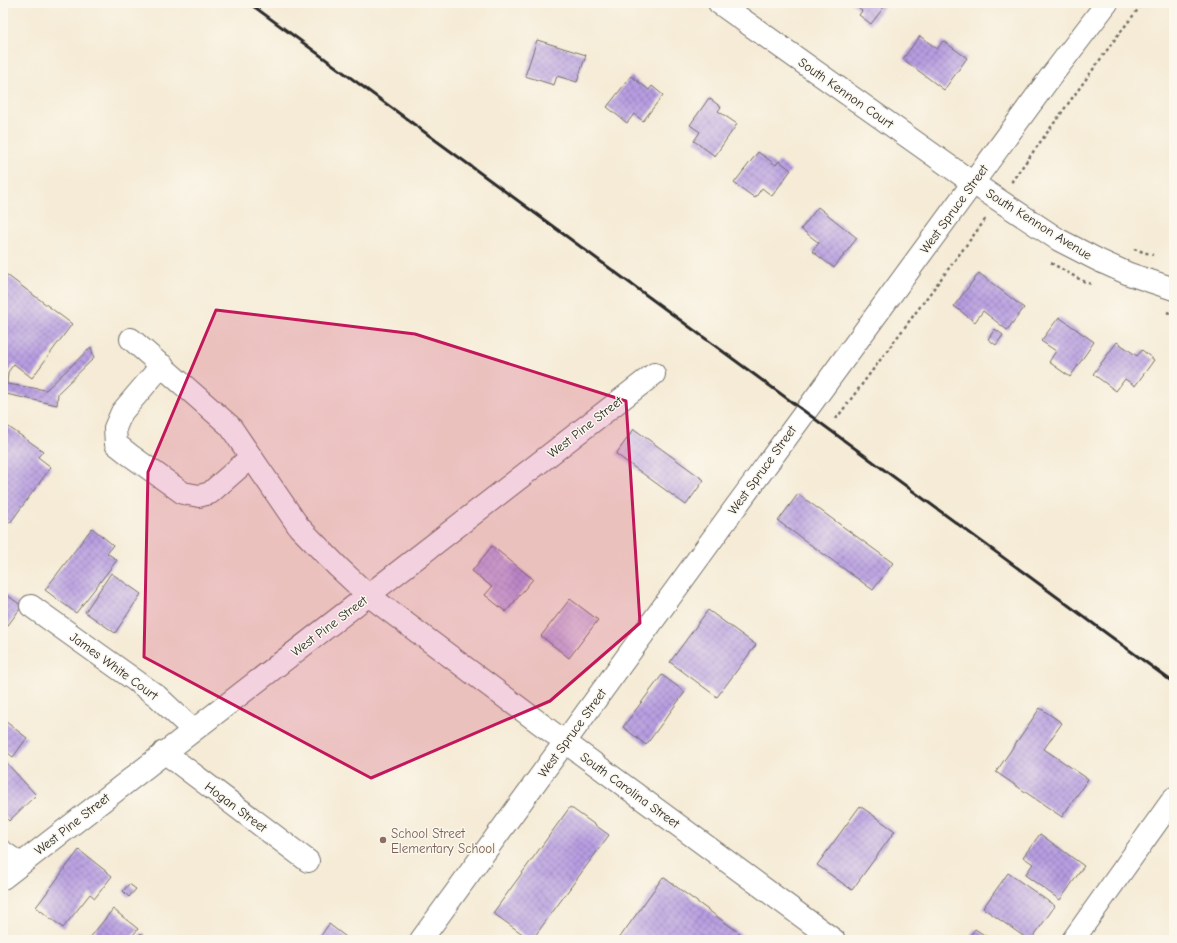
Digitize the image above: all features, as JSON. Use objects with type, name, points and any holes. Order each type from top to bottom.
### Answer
[{"type":"street","name":"South Kennon Court","points":[[719,3],[973,183]]},
{"type":"street","name":"West Spruce Street","points":[[421,940],[1049,79],[1107,3]]},
{"type":"street","name":"South Kennon Avenue","points":[[973,183],[1059,240],[1129,274],[1174,289]]},
{"type":"street","name":"South Carolina Street","points":[[131,339],[230,426],[299,527],[368,595],[834,940]]},
{"type":"street","points":[[162,366],[122,412],[115,428],[116,444],[183,494],[199,496],[210,493],[252,457]]},
{"type":"street","name":"West Pine Street","points":[[9,865],[193,730],[654,374]]},
{"type":"street","name":"James White Court","points":[[31,606],[157,696],[193,730]]},
{"type":"street","name":"Hogan Street","points":[[164,752],[308,861]]},
{"type":"street","points":[[1073,940],[1174,798]]},
{"type":"path","points":[[1012,181],[1143,3]]},
{"type":"path","points":[[836,419],[985,220]]},
{"type":"highlighted area","points":[[216,310],[415,334],[626,401],[640,623],[550,701],[371,778],[144,657],[148,472]]},
{"type":"building","points":[[851,3],[887,3],[871,24],[859,15],[862,11]]},
{"type":"building","points":[[920,36],[937,49],[943,41],[967,58],[944,90],[903,59]]},
{"type":"building","points":[[537,40],[586,55],[577,82],[557,76],[554,85],[525,76]]},
{"type":"building","points":[[631,76],[649,90],[652,86],[663,95],[643,121],[634,114],[627,123],[607,107]]},
{"type":"building","points":[[709,98],[721,107],[718,111],[737,124],[715,156],[694,141],[700,132],[690,125]]},
{"type":"building","points":[[758,152],[776,165],[779,161],[791,170],[772,196],[762,188],[755,198],[734,183]]},
{"type":"building","points":[[818,207],[857,238],[834,268],[812,251],[819,243],[801,229]]},
{"type":"building","points":[[3,272],[72,324],[32,378],[14,364],[8,372],[7,384],[46,390],[91,347],[94,358],[58,393],[57,405],[6,394],[6,403],[3,408]]},
{"type":"building","points":[[979,273],[1024,308],[1007,330],[983,311],[975,322],[954,306]]},
{"type":"building","points":[[1059,317],[1094,342],[1070,377],[1049,362],[1056,351],[1041,341]]},
{"type":"building","points":[[995,329],[1003,335],[996,345],[988,339]]},
{"type":"building","points":[[1117,342],[1137,356],[1142,350],[1154,360],[1135,386],[1125,379],[1116,391],[1093,374]]},
{"type":"building","points":[[3,423],[43,451],[38,457],[51,467],[10,523],[3,518]]},
{"type":"building","points":[[634,429],[704,480],[686,505],[616,454]]},
{"type":"building","points":[[798,494],[893,563],[873,590],[778,521]]},
{"type":"building","points":[[92,528],[113,545],[107,553],[117,560],[76,613],[45,590]]},
{"type":"building","points":[[492,546],[533,579],[506,612],[485,595],[492,587],[472,571]]},
{"type":"building","points":[[111,573],[141,594],[115,633],[85,612]]},
{"type":"building","points":[[3,592],[22,606],[3,632]]},
{"type":"building","points":[[570,599],[598,620],[569,658],[541,636]]},
{"type":"building","points":[[708,610],[756,645],[717,697],[670,662]]},
{"type":"building","points":[[662,675],[685,692],[646,745],[623,727]]},
{"type":"building","points":[[1040,708],[1062,723],[1044,749],[1088,779],[1062,817],[996,772]]},
{"type":"building","points":[[5,721],[27,738],[13,757],[3,749],[3,724]]},
{"type":"building","points":[[3,759],[36,795],[9,821],[3,814]]},
{"type":"building","points":[[860,806],[895,831],[852,890],[817,865]]},
{"type":"building","points":[[570,807],[609,835],[531,940],[493,913]]},
{"type":"building","points":[[1040,834],[1084,866],[1060,900],[1025,875],[1033,864],[1023,857]]},
{"type":"building","points":[[79,850],[112,876],[95,898],[90,894],[63,928],[36,907]]},
{"type":"building","points":[[1008,873],[1055,906],[1031,940],[983,908]]},
{"type":"building","points":[[663,877],[749,940],[618,940]]},
{"type":"building","points":[[129,884],[136,889],[129,897],[123,891]]},
{"type":"building","points":[[113,909],[138,929],[129,940],[89,939]]},
{"type":"building","points":[[329,924],[350,940],[318,940]]},
{"type":"building","points":[[975,929],[992,940],[967,940]]},
{"type":"building","points":[[141,933],[150,940],[136,940]]},
{"type":"railway","points":[[249,3],[1174,683]]},
{"type":"place","name":"School Street Elementary School","points":[[383,840]]}]
